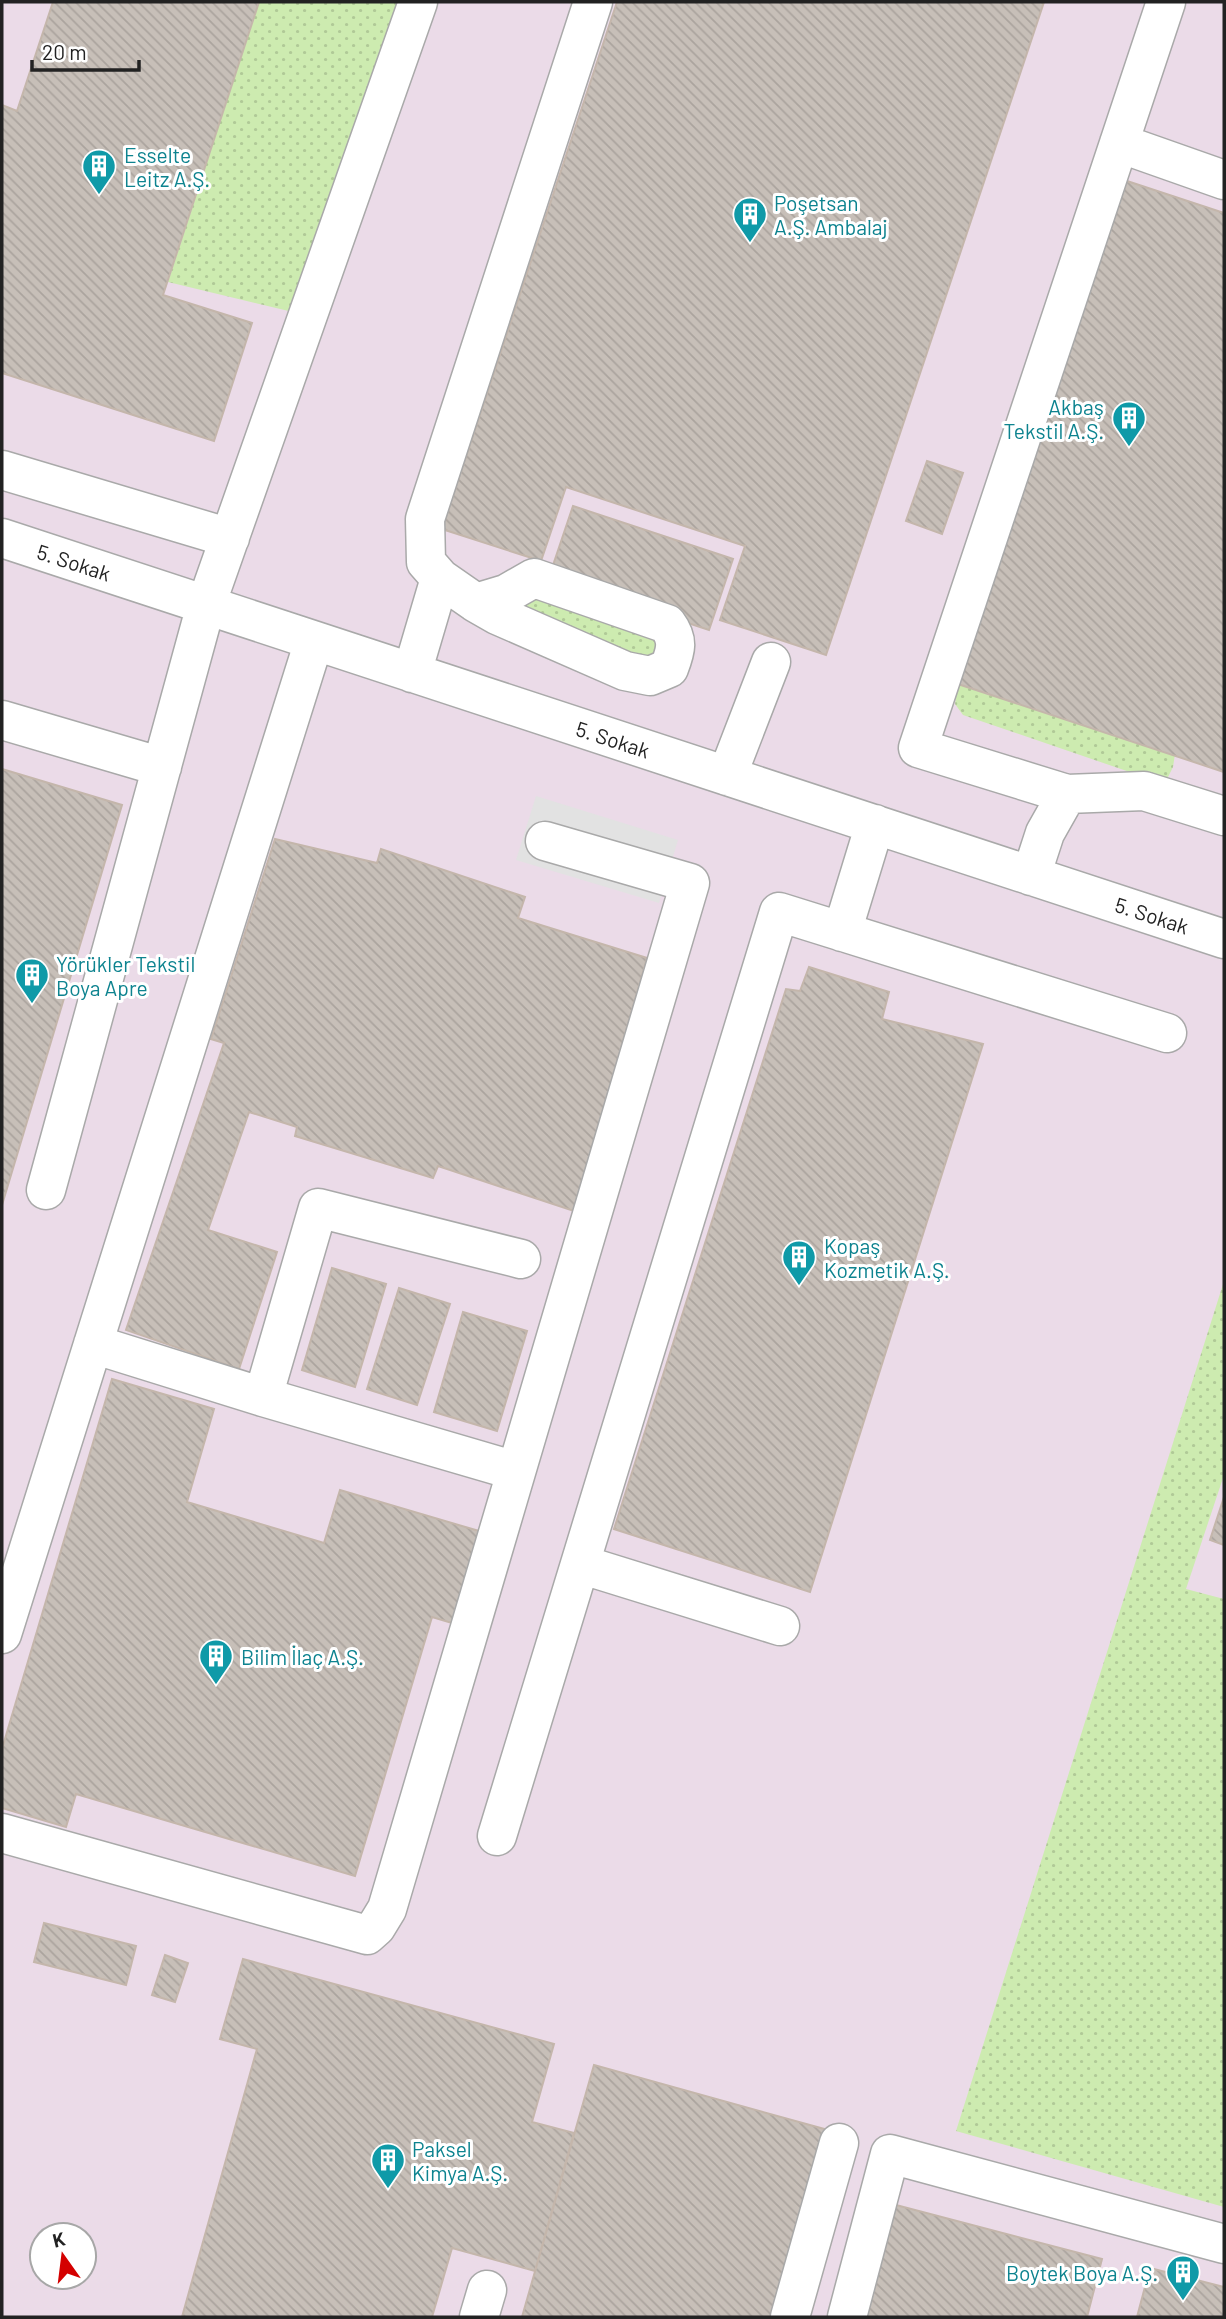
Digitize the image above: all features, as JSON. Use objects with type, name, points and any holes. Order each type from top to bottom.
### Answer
[{"type":"street","points":[[46,1190],[206,605],[418,2]]},
{"type":"street","points":[[476,603],[440,578],[426,562],[425,519],[593,2]]},
{"type":"street","points":[[1166,2],[918,748],[1067,794],[1144,792],[1224,816]]},
{"type":"street","points":[[1119,143],[1224,180]]},
{"type":"street","points":[[2,470],[230,538]]},
{"type":"street","name":"5. Sokak","points":[[2,538],[1224,939]]},
{"type":"street","points":[[412,673],[440,578]]},
{"type":"street","points":[[2,1634],[314,641]]},
{"type":"street","points":[[727,776],[771,662]]},
{"type":"street","points":[[2,720],[162,767]]},
{"type":"street","points":[[1031,876],[1045,833],[1067,794]]},
{"type":"street","points":[[842,932],[875,824]]},
{"type":"street","points":[[2,1833],[367,1935],[376,1927],[387,1909],[690,883],[545,841]]},
{"type":"street","points":[[497,1836],[779,912],[1167,1033]]},
{"type":"street","points":[[263,1397],[318,1208],[521,1259]]},
{"type":"street","points":[[93,1344],[516,1471]]},
{"type":"street","points":[[580,1564],[780,1626]]},
{"type":"street","points":[[790,2317],[839,2143]]},
{"type":"street","points":[[847,2317],[890,2154],[1224,2244]]},
{"type":"shaded area","points":[[2,2],[1224,2],[1224,2317],[2,2317]]},
{"type":"shaded area","points":[[536,796],[678,840],[659,903],[516,860]]},
{"type":"green space","points":[[259,2],[397,2],[297,313],[168,282]]},
{"type":"green space","points":[[537,596],[652,627],[663,654],[648,661],[525,614],[527,603]]},
{"type":"green space","points":[[958,682],[1175,754],[1173,767],[1168,777],[1156,781],[963,715],[955,704]]},
{"type":"green space","points":[[1224,1281],[1224,1475],[1186,1589],[1224,1599],[1224,2207],[956,2131]]},
{"type":"building","name":"Esselte Leitz A.Ş.","points":[[53,2],[259,2],[163,295],[252,323],[214,441],[2,373],[2,105],[17,111]]},
{"type":"building","name":"Poşetsan A.Ş. Ambalaj","points":[[617,2],[1044,2],[826,655],[720,620],[745,546],[566,487],[541,561],[442,529]]},
{"type":"building","name":"Akbaş Tekstil A.Ş.","points":[[1124,180],[1224,213],[1224,772],[955,683]]},
{"type":"building","points":[[927,461],[963,473],[942,534],[906,521]]},
{"type":"building","points":[[573,506],[733,559],[709,630],[549,577]]},
{"type":"building","name":"Yörükler Tekstil Boya Apre","points":[[2,769],[122,805],[2,1205]]},
{"type":"building","points":[[275,839],[377,863],[381,849],[525,897],[518,918],[647,958],[574,1211],[438,1166],[433,1178],[295,1136],[297,1127],[249,1112],[208,1230],[277,1252],[239,1369],[126,1330],[224,1043],[211,1039]]},
{"type":"building","name":"Kopaş Kozmetik A.Ş.","points":[[809,967],[889,992],[882,1019],[983,1044],[810,1592],[614,1529],[786,989],[800,991]]},
{"type":"building","points":[[332,1268],[386,1284],[355,1387],[302,1370]]},
{"type":"building","points":[[399,1288],[450,1304],[417,1405],[367,1389]]},
{"type":"building","points":[[463,1312],[527,1331],[497,1431],[434,1412]]},
{"type":"building","name":"Bilim İlaç A.Ş.","points":[[112,1379],[214,1409],[187,1502],[324,1543],[340,1490],[479,1531],[452,1623],[432,1617],[355,1876],[76,1794],[66,1827],[2,1808],[2,1749]]},
{"type":"building","points":[[1224,1497],[1224,1545],[1210,1540]]},
{"type":"building","points":[[44,1923],[136,1946],[126,1985],[34,1962]]},
{"type":"building","points":[[165,1955],[188,1963],[175,2002],[152,1995]]},
{"type":"building","name":"Paksel Kimya A.Ş.","points":[[243,1959],[554,2044],[532,2122],[574,2133],[535,2271],[452,2248],[432,2317],[182,2317],[257,2049],[220,2039]]},
{"type":"building","name":"Paksel Kimya A.Ş.","points":[[594,2065],[828,2130],[775,2317],[522,2317]]},
{"type":"building","points":[[896,2205],[1102,2259],[1087,2317],[866,2317]]},
{"type":"building","name":"Boytek Boya A.Ş.","points":[[1150,2268],[1224,2287],[1224,2317],[1137,2317]]},
{"type":"place","name":"Esselte Leitz A.Ş.","points":[[99,196]]},
{"type":"place","name":"Poşetsan A.Ş. Ambalaj","points":[[750,244]]},
{"type":"place","name":"Akbaş Tekstil A.Ş.","points":[[1129,448]]},
{"type":"place","name":"Yörükler Tekstil Boya Apre","points":[[32,1005]]},
{"type":"place","name":"Kopaş Kozmetik A.Ş.","points":[[799,1287]]},
{"type":"place","name":"Bilim İlaç A.Ş.","points":[[216,1686]]},
{"type":"place","name":"Paksel Kimya A.Ş.","points":[[388,2190]]},
{"type":"place","name":"Boytek Boya A.Ş.","points":[[1183,2302]]}]
